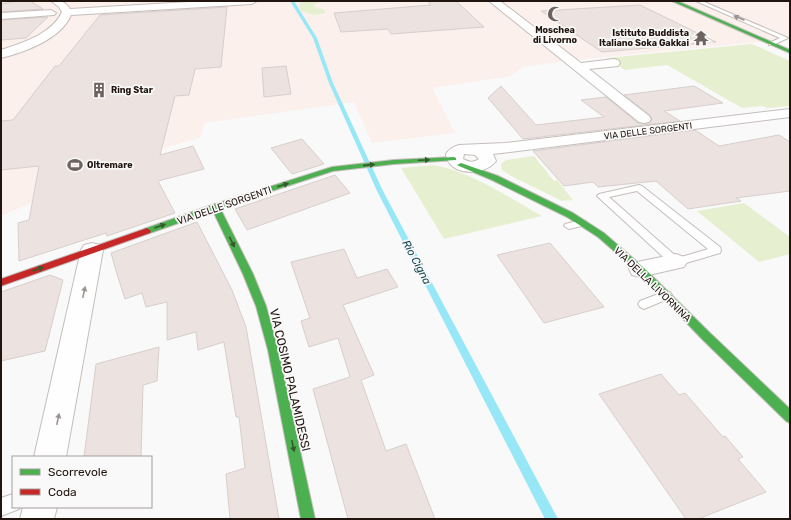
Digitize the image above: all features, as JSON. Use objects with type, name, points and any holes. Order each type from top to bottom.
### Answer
[{"type":"street","points":[[1,54],[42,38],[62,22],[67,12],[63,5],[56,1]]},
{"type":"street","points":[[67,12],[252,1]]},
{"type":"street","points":[[494,1],[644,119]]},
{"type":"street","points":[[674,1],[790,52]]},
{"type":"street","points":[[1,16],[52,13]]},
{"type":"street","points":[[578,66],[614,64]]},
{"type":"street","name":"VIA DELLE SORGENTI","points":[[1,283],[215,207],[322,172],[344,167],[394,162],[457,162],[476,166],[481,165],[483,156],[505,148],[790,113]]},
{"type":"street","points":[[768,116],[790,127]]},
{"type":"street","points":[[483,156],[495,178]]},
{"type":"street","name":"VIA DELLA LIVORNINA","points":[[457,162],[495,178],[582,222],[601,235],[640,269],[706,336],[790,417]]},
{"type":"street","name":"VIA COSIMO PALAMIDESSI","points":[[215,207],[248,274],[261,306],[273,350],[308,519]]},
{"type":"street","points":[[50,456],[92,250]]},
{"type":"street","points":[[640,269],[676,262]]},
{"type":"street","points":[[37,519],[40,508]]},
{"type":"lane","points":[[698,1],[785,38],[771,44]]},
{"type":"lane","points":[[639,188],[716,250],[676,262],[602,196],[639,188]]},
{"type":"lane","points":[[569,226],[582,222]]},
{"type":"lane","points":[[644,304],[666,295]]},
{"type":"lane","points":[[1,506],[12,503]]},
{"type":"shaded area","points":[[1,1],[790,1],[790,39],[574,60],[523,67],[511,76],[432,88],[455,133],[372,143],[354,102],[205,123],[200,138],[152,151],[1,216]]},
{"type":"green space","points":[[300,1],[322,1],[314,5],[316,8],[324,9],[325,13],[313,15],[301,11],[299,6],[301,3]]},
{"type":"green space","points":[[752,44],[790,61],[790,106],[768,108],[761,106],[742,108],[667,65],[625,70],[606,58]]},
{"type":"green space","points":[[534,156],[554,181],[557,180],[573,200],[562,201],[502,170],[501,164],[506,160]]},
{"type":"green space","points":[[434,165],[448,168],[476,179],[542,216],[444,239],[401,168]]},
{"type":"green space","points":[[744,203],[790,237],[790,254],[759,262],[697,211]]},
{"type":"building","points":[[17,1],[30,1],[43,9],[1,12],[1,4]]},
{"type":"building","points":[[427,1],[456,1],[484,27],[391,34],[388,29],[341,32],[334,13],[431,5]]},
{"type":"building","points":[[640,5],[716,42],[602,52],[541,11]]},
{"type":"building","points":[[227,7],[221,67],[195,69],[189,95],[175,96],[160,155],[193,146],[204,169],[158,181],[175,213],[107,236],[106,233],[19,261],[18,223],[29,220],[39,166],[1,170],[1,121],[13,120],[55,66],[59,66],[100,15]]},
{"type":"building","points":[[48,17],[26,38],[1,40],[1,20]]},
{"type":"building","points":[[286,66],[291,94],[264,97],[262,68]]},
{"type":"building","points":[[501,86],[536,125],[604,117],[581,100],[606,97],[638,123],[649,123],[652,120],[650,115],[624,95],[694,86],[723,103],[664,111],[680,121],[523,139],[488,98]]},
{"type":"building","points":[[695,130],[719,146],[779,135],[790,142],[790,191],[736,198],[741,201],[688,209],[656,181],[598,187],[593,182],[564,186],[533,151]]},
{"type":"building","points":[[302,139],[324,164],[292,174],[271,148]]},
{"type":"building","points":[[335,175],[350,193],[247,230],[235,209]]},
{"type":"building","points":[[197,222],[232,290],[246,327],[279,519],[230,519],[226,474],[245,468],[239,417],[236,417],[224,342],[198,350],[196,332],[167,340],[167,302],[146,307],[142,293],[125,299],[111,253]]},
{"type":"building","points":[[550,243],[604,307],[544,323],[497,255]]},
{"type":"building","points":[[344,249],[357,278],[387,269],[398,287],[343,305],[374,375],[361,380],[386,451],[406,444],[435,519],[348,519],[313,389],[350,377],[338,338],[309,347],[301,321],[310,318],[291,262]]},
{"type":"building","points":[[50,275],[63,280],[45,351],[1,361],[1,292]]},
{"type":"building","points":[[159,347],[157,381],[143,385],[141,456],[84,456],[96,364]]},
{"type":"building","points":[[661,374],[679,395],[685,393],[723,437],[725,436],[743,457],[738,459],[766,492],[698,519],[686,519],[599,394]]},
{"type":"waterway","name":"Rio Cigna","points":[[292,1],[315,38],[331,83],[380,191],[552,519]]},
{"type":"traffic: fast","points":[[674,1],[790,52]]},
{"type":"traffic: fast","points":[[147,231],[332,169],[394,162],[454,159]]},
{"type":"traffic: fast","points":[[461,165],[495,178],[570,215],[601,235],[640,269],[706,336],[790,417]]},
{"type":"traffic: fast","points":[[215,207],[248,274],[261,306],[273,350],[308,519]]},
{"type":"traffic: jam","points":[[1,283],[147,231]]},
{"type":"place","name":"Moschea di Livorno","points":[[555,14]]},
{"type":"place","name":"Istituto Buddista Italiano Soka Gakkai","points":[[701,38]]},
{"type":"place","name":"Ring Star","points":[[99,90]]},
{"type":"place","name":"Oltremare","points":[[75,165]]}]
